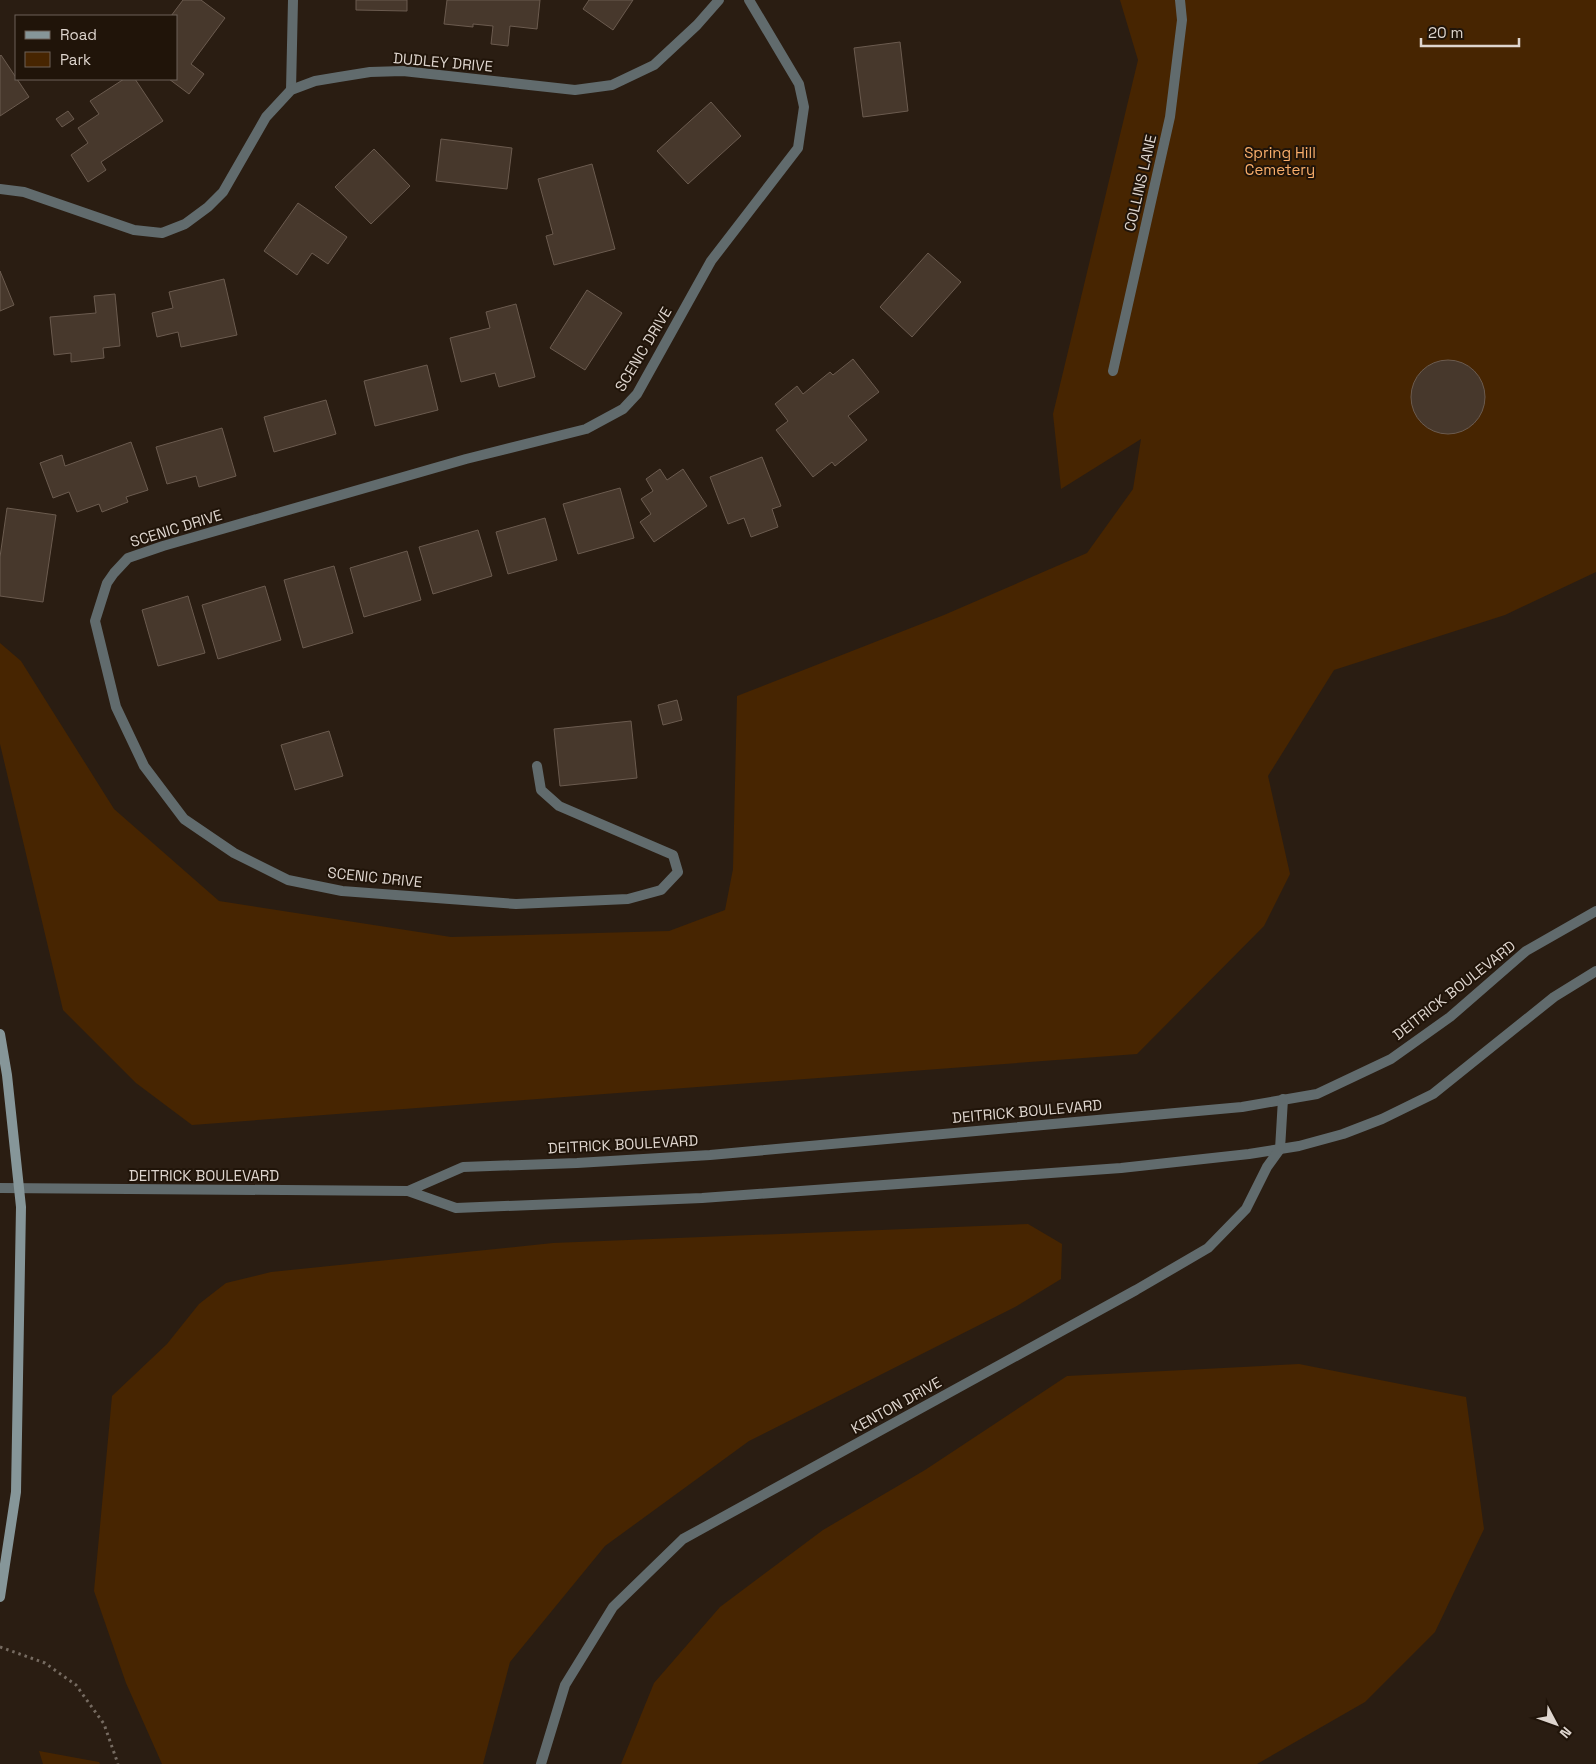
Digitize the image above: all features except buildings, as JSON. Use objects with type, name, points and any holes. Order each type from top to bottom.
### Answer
[{"type":"main road","points":[[0,1034],[7,1075],[21,1207],[16,1492],[0,1597]]},
{"type":"street","points":[[291,90],[293,0]]},
{"type":"street","name":"DUDLEY DRIVE","points":[[0,189],[24,192],[134,230],[162,233],[185,224],[208,208],[223,192],[266,117],[291,90],[315,81],[370,72],[403,71],[575,90],[612,85],[654,65],[697,25],[719,0]]},
{"type":"street","name":"SCENIC DRIVE","points":[[537,766],[540,790],[559,806],[673,855],[678,872],[661,890],[628,898],[516,904],[342,891],[288,880],[234,853],[184,819],[144,766],[116,707],[95,621],[107,584],[128,558],[466,459],[586,430],[623,409],[637,394],[711,261],[798,148],[804,107],[800,84],[749,0]]},
{"type":"street","name":"COLLINS LANE","points":[[1113,371],[1170,117],[1182,20],[1180,0]]},
{"type":"street","name":"DEITRICK BOULEVARD","points":[[408,1191],[463,1167],[577,1163],[710,1154],[1242,1107],[1317,1094],[1391,1059],[1450,1016],[1526,952],[1596,910]]},
{"type":"street","name":"DEITRICK BOULEVARD","points":[[0,1188],[408,1191],[456,1208],[702,1198],[1121,1168],[1280,1149],[1343,1134],[1382,1119],[1433,1094],[1554,997],[1596,971]]},
{"type":"street","points":[[1280,1149],[1283,1099]]},
{"type":"street","name":"KENTON DRIVE","points":[[542,1764],[565,1684],[613,1607],[683,1539],[1136,1290],[1208,1248],[1246,1209],[1267,1167],[1280,1149]]},
{"type":"path","points":[[0,1647],[45,1663],[76,1685],[104,1724],[118,1764]]},
{"type":"green space","name":"Spring Hill Cemetery","points":[[1120,0],[1596,0],[1596,572],[1505,615],[1334,670],[1268,776],[1290,874],[1264,926],[1137,1054],[192,1125],[136,1083],[63,1010],[0,744],[0,643],[21,661],[114,809],[219,901],[451,937],[669,931],[725,910],[733,869],[737,696],[944,615],[1087,553],[1133,489],[1141,439],[1061,489],[1053,414],[1138,60]]},
{"type":"green space","points":[[1028,1224],[1062,1244],[1061,1279],[1015,1307],[749,1441],[605,1546],[510,1662],[483,1764],[162,1764],[126,1683],[94,1591],[112,1396],[167,1344],[199,1304],[226,1283],[271,1272],[553,1243]]},
{"type":"green space","points":[[1299,1364],[1466,1397],[1484,1529],[1435,1632],[1365,1702],[1257,1764],[621,1764],[654,1683],[720,1607],[823,1530],[925,1470],[1067,1376]]},
{"type":"green space","points":[[39,1751],[99,1762],[100,1764],[43,1764]]}]
